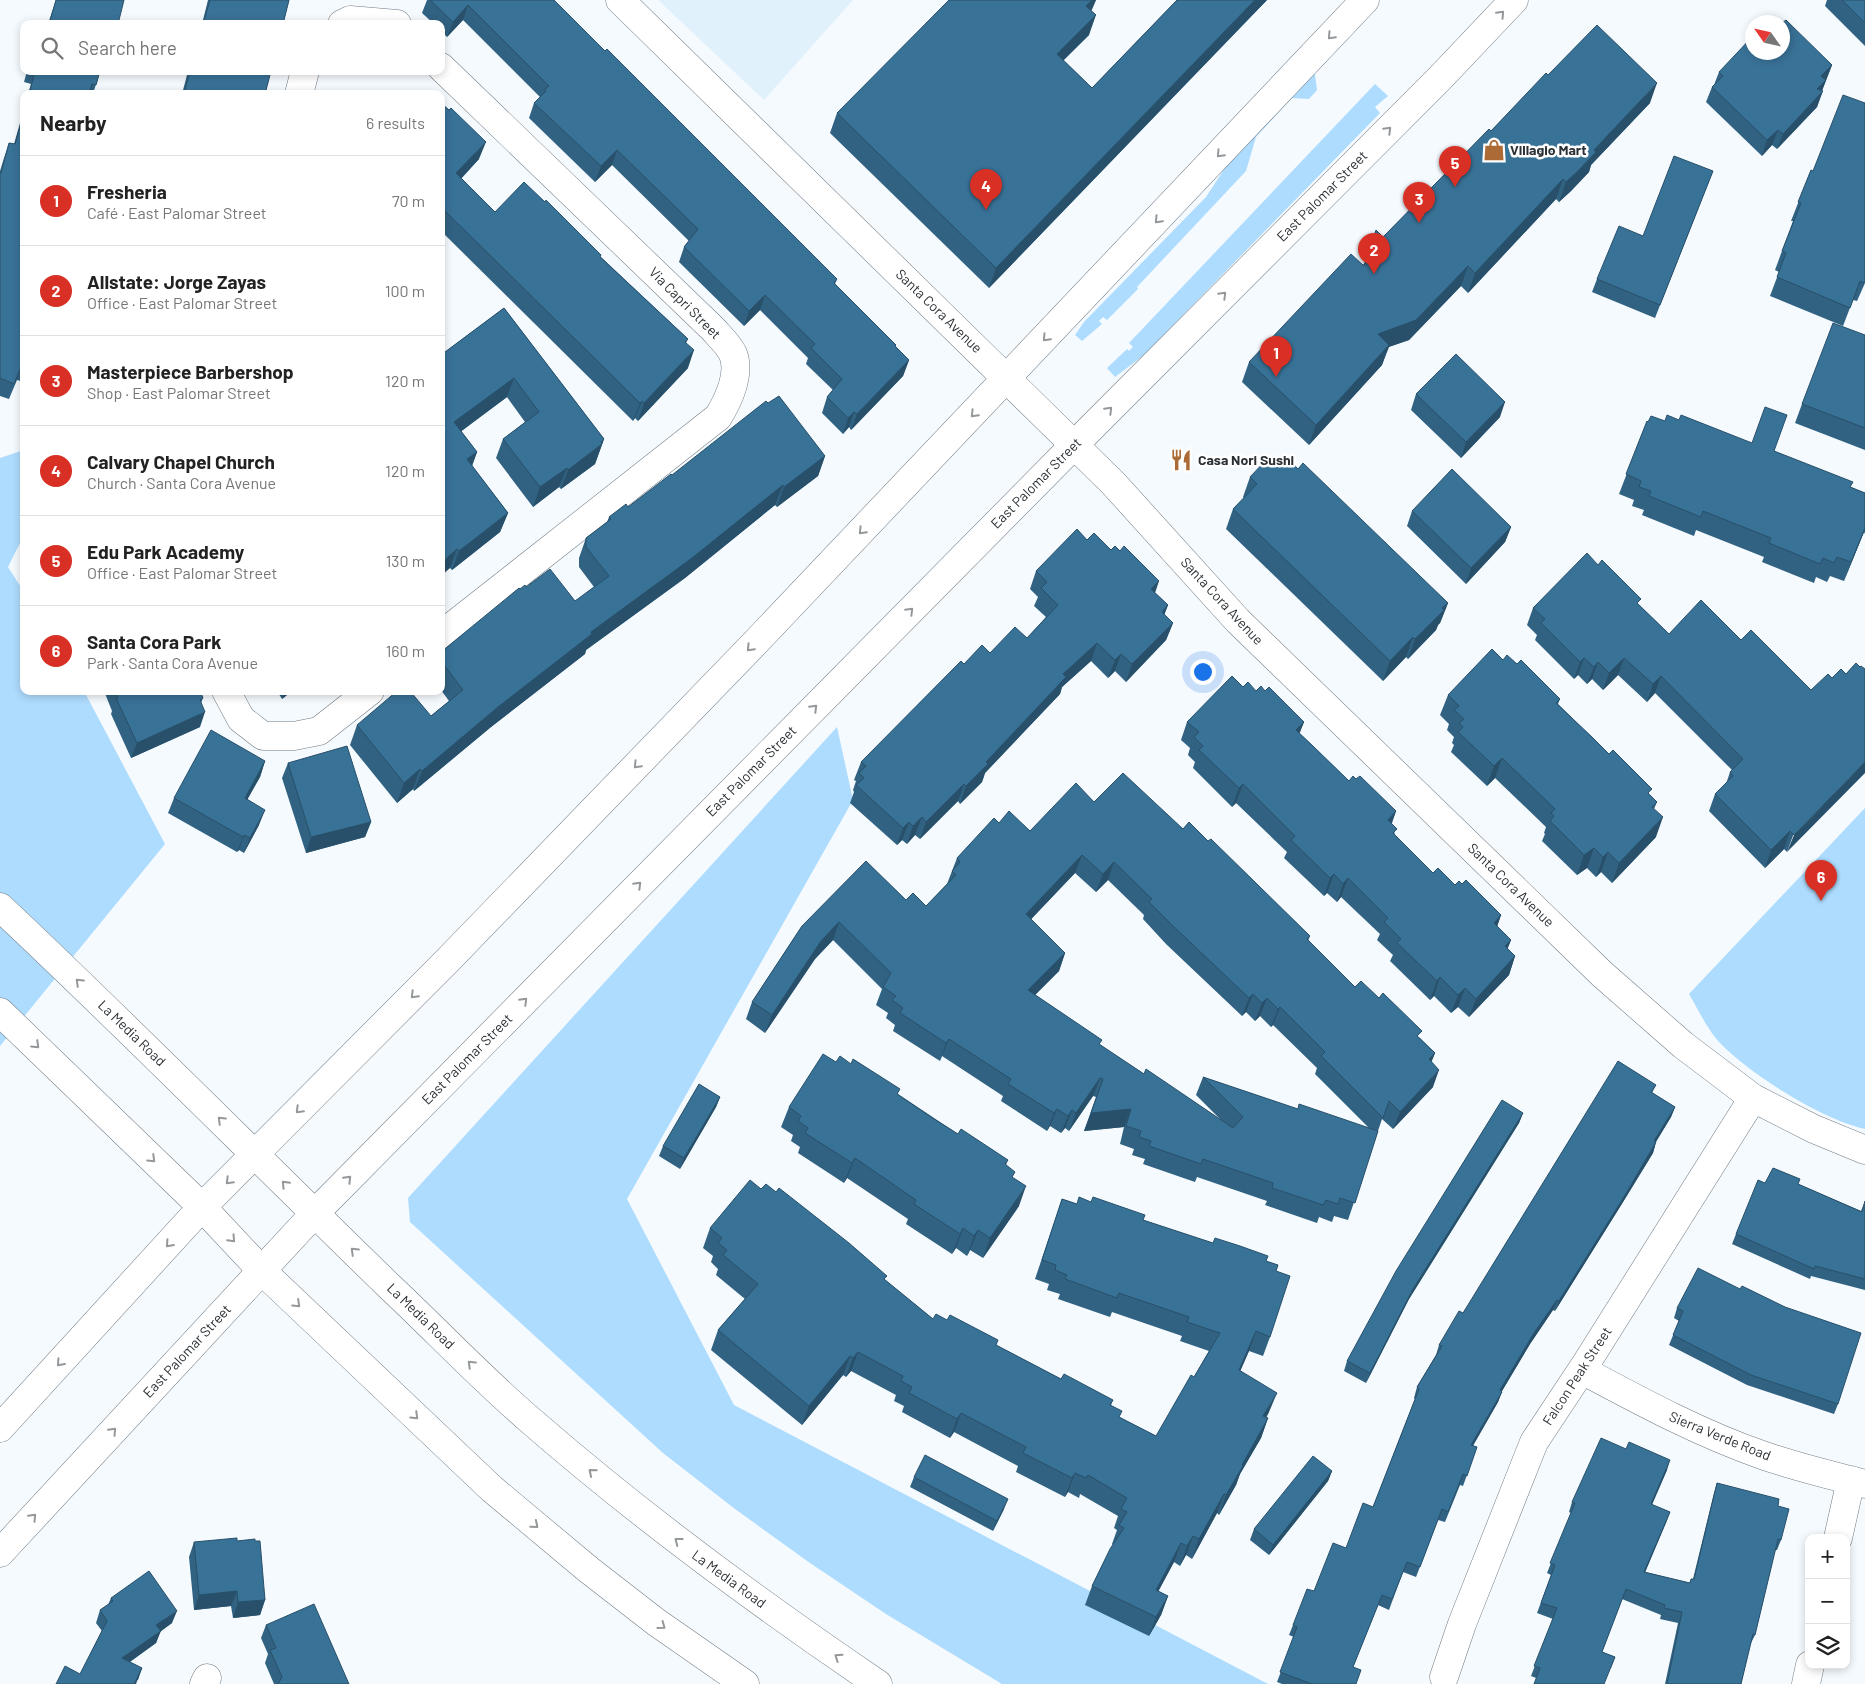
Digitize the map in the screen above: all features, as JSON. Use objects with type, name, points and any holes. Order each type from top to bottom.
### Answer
[{"type":"main road","name":"Santa Cora Avenue","points":[[620,0],[1008,378],[1113,483],[1238,621],[1602,974],[1683,1045],[1753,1098],[1814,1129],[1865,1150]]},
{"type":"main road","points":[[0,1428],[202,1207],[462,946],[1008,378],[1365,0]]},
{"type":"main road","name":"East Palomar Street","points":[[0,1553],[314,1214],[1074,444],[1441,77],[1514,0]]},
{"type":"main road","points":[[350,20],[390,15]]},
{"type":"main road","name":"Via Capri Street","points":[[445,71],[713,329],[733,354],[735,373],[728,401],[718,418],[445,632]]},
{"type":"main road","points":[[300,90],[304,75]]},
{"type":"main road","points":[[228,695],[241,719],[263,736],[294,736],[319,731],[365,695]]},
{"type":"main road","name":"La Media Road","points":[[0,907],[256,1154],[314,1214],[528,1418],[571,1455],[716,1571],[878,1684]]},
{"type":"main road","points":[[0,1012],[202,1207],[262,1270],[492,1489],[656,1622],[745,1684]]},
{"type":"main road","name":"Falcon Peak Street","points":[[1444,1677],[1462,1624],[1534,1442],[1582,1370],[1753,1098]]},
{"type":"main road","name":"Sierra Verde Road","points":[[1582,1370],[1691,1426],[1761,1455],[1858,1482]]},
{"type":"main road","points":[[1839,1534],[1858,1482]]},
{"type":"main road","points":[[1806,1684],[1809,1669]]},
{"type":"shaded area","points":[[658,0],[853,0],[764,100]]},
{"type":"shaded area","points":[[1314,67],[1317,90],[1309,99],[1292,98],[1256,137],[1246,171],[1137,287],[1138,289],[1107,320],[1103,317],[1099,321],[1102,324],[1082,341],[1075,335],[1084,322],[1206,197],[1232,157]]},
{"type":"shaded area","points":[[1375,84],[1388,96],[1375,107],[1380,113],[1144,355],[1115,377],[1107,368],[1127,349],[1129,351],[1133,347],[1129,343]]},
{"type":"shaded area","points":[[20,451],[20,543],[8,567],[20,586],[20,695],[86,695],[165,844],[0,1046],[0,458]]},
{"type":"shaded area","points":[[837,727],[853,800],[627,1199],[734,1405],[1268,1684],[1002,1684],[886,1614],[810,1563],[735,1509],[663,1453],[410,1222],[408,1198]]},
{"type":"shaded area","points":[[1865,808],[1865,1129],[1848,1124],[1808,1106],[1767,1081],[1732,1055],[1715,1037],[1689,994]]},
{"type":"building","points":[[56,0],[124,0],[119,20],[50,20]]},
{"type":"building","points":[[210,0],[289,0],[284,20],[204,20]]},
{"type":"building","points":[[430,0],[554,0],[605,51],[607,49],[837,279],[834,283],[909,360],[857,414],[854,412],[848,418],[827,397],[842,379],[811,348],[815,344],[765,295],[749,311],[684,247],[698,229],[617,150],[601,166],[534,103],[549,86],[468,5],[453,22]]},
{"type":"building","points":[[949,0],[1092,0],[1086,6],[1096,15],[1057,54],[1092,88],[1177,0],[1255,0],[996,268],[837,113]]},
{"type":"building","points":[[1842,0],[1865,0],[1865,23]]},
{"type":"building","points":[[1790,24],[1832,65],[1821,76],[1826,80],[1817,89],[1823,91],[1783,134],[1778,130],[1767,140],[1712,87],[1723,76],[1719,72],[1745,44],[1745,60],[1790,60]]},
{"type":"building","points":[[1597,25],[1657,83],[1594,150],[1596,152],[1578,171],[1566,182],[1563,179],[1475,273],[1468,266],[1416,320],[1378,334],[1389,345],[1316,425],[1249,362],[1351,254],[1364,266],[1376,230],[1383,237],[1489,129],[1491,131],[1546,73],[1548,75]]},
{"type":"building","points":[[34,75],[99,75],[96,85],[92,84],[90,90],[30,90]]},
{"type":"building","points":[[189,75],[270,75],[266,90],[185,90]]},
{"type":"building","points":[[1843,95],[1865,103],[1865,281],[1864,283],[1860,281],[1850,308],[1777,277],[1786,253],[1782,251],[1801,203],[1798,202],[1811,170],[1813,171]]},
{"type":"building","points":[[445,106],[449,110],[451,108],[486,142],[456,173],[495,212],[524,182],[545,202],[546,200],[601,255],[600,257],[688,339],[685,342],[694,350],[644,403],[642,401],[640,403],[445,211]]},
{"type":"building","points":[[20,127],[20,370],[14,384],[0,378],[0,173],[9,143],[15,144]]},
{"type":"building","points":[[1674,156],[1713,171],[1660,305],[1597,279],[1619,226],[1643,236]]},
{"type":"building","points":[[504,308],[604,439],[601,442],[602,444],[568,470],[567,468],[540,487],[503,439],[539,412],[514,378],[454,422],[477,452],[467,459],[508,513],[445,560],[445,352]]},
{"type":"building","points":[[1833,323],[1865,335],[1865,428],[1802,404]]},
{"type":"building","points":[[1456,354],[1505,402],[1466,442],[1416,394]]},
{"type":"building","points":[[779,396],[825,456],[784,487],[783,485],[692,558],[591,632],[592,634],[498,707],[422,771],[420,769],[404,783],[357,725],[392,695],[413,695],[431,716],[463,690],[445,666],[445,649],[519,588],[525,585],[526,587],[550,569],[575,601],[609,576],[586,547],[586,538],[611,519],[609,517],[626,504],[628,507],[766,401],[768,403]]},
{"type":"building","points":[[1765,407],[1787,415],[1774,451],[1853,482],[1850,487],[1865,493],[1865,528],[1851,562],[1837,557],[1834,563],[1823,558],[1820,564],[1769,543],[1771,538],[1703,511],[1701,517],[1649,496],[1651,491],[1639,487],[1641,481],[1626,474],[1647,421],[1651,416],[1665,421],[1667,415],[1679,420],[1681,415],[1752,443]]},
{"type":"building","points":[[1285,455],[1298,469],[1303,463],[1448,603],[1442,608],[1444,610],[1415,639],[1413,637],[1390,661],[1233,509],[1257,484],[1250,477],[1267,459],[1274,467]]},
{"type":"building","points":[[1452,469],[1511,527],[1471,568],[1412,511]]},
{"type":"building","points":[[1077,529],[1087,540],[1094,533],[1111,550],[1115,546],[1120,551],[1124,546],[1159,581],[1151,589],[1168,605],[1162,612],[1173,623],[1132,664],[1121,654],[1115,660],[1097,643],[1063,674],[1066,677],[966,786],[964,784],[926,822],[922,817],[913,826],[909,822],[903,828],[856,785],[864,778],[859,773],[866,766],[861,762],[961,661],[964,664],[982,645],[990,653],[1015,627],[1027,638],[1058,605],[1041,588],[1047,582],[1036,571]]},
{"type":"building","points":[[1587,553],[1598,565],[1602,560],[1641,599],[1637,603],[1669,634],[1701,600],[1741,640],[1751,630],[1811,690],[1828,674],[1832,678],[1841,669],[1846,674],[1856,663],[1865,669],[1865,762],[1794,835],[1790,831],[1771,850],[1715,794],[1733,776],[1730,772],[1743,759],[1661,676],[1653,684],[1624,658],[1609,673],[1598,662],[1594,667],[1584,658],[1580,662],[1541,623],[1545,619],[1533,608]]},
{"type":"building","points":[[1492,649],[1503,660],[1507,655],[1517,664],[1521,660],[1560,699],[1556,703],[1609,754],[1613,750],[1652,789],[1648,793],[1657,802],[1652,807],[1663,817],[1619,863],[1608,852],[1603,857],[1594,848],[1584,855],[1550,821],[1554,816],[1551,813],[1555,809],[1502,758],[1494,766],[1458,732],[1463,727],[1459,723],[1464,719],[1454,710],[1459,706],[1448,695]]},
{"type":"building","points":[[1232,676],[1243,687],[1248,682],[1256,691],[1261,686],[1265,691],[1269,687],[1304,722],[1296,730],[1349,781],[1353,776],[1356,779],[1360,776],[1396,811],[1388,820],[1397,829],[1393,833],[1433,873],[1438,868],[1455,885],[1459,881],[1462,884],[1466,880],[1501,915],[1494,923],[1511,940],[1505,946],[1515,956],[1476,999],[1465,988],[1458,995],[1440,977],[1437,981],[1397,943],[1401,939],[1384,922],[1388,918],[1348,878],[1343,884],[1334,874],[1330,878],[1291,840],[1295,836],[1243,784],[1239,788],[1199,750],[1203,746],[1194,737],[1199,732],[1187,722]]},
{"type":"building","points":[[117,695],[202,695],[203,698],[200,700],[205,712],[137,743],[116,698],[118,698]]},
{"type":"building","points":[[211,730],[265,761],[245,798],[265,810],[250,838],[244,835],[243,837],[174,798]]},
{"type":"building","points":[[347,746],[371,822],[311,837],[288,763]]},
{"type":"building","points":[[1123,773],[1183,829],[1189,822],[1208,841],[1211,839],[1310,936],[1307,939],[1355,987],[1361,981],[1379,998],[1383,993],[1422,1031],[1417,1036],[1435,1053],[1429,1059],[1439,1070],[1400,1112],[1389,1101],[1383,1118],[1321,1056],[1325,1052],[1280,1007],[1278,1009],[1267,998],[1262,1003],[1253,994],[1249,998],[1149,902],[1152,899],[1114,862],[1103,874],[1082,855],[1026,914],[1065,953],[1028,990],[1102,1040],[1099,1044],[1144,1074],[1146,1069],[1233,1128],[1243,1117],[1203,1077],[1298,1109],[1299,1104],[1378,1131],[1355,1203],[1340,1198],[1338,1204],[1326,1200],[1323,1205],[1272,1188],[1273,1183],[1203,1159],[1201,1164],[1149,1146],[1151,1141],[1139,1137],[1141,1131],[1126,1126],[1131,1109],[1091,1113],[1103,1079],[1100,1078],[1076,1113],[1072,1110],[1068,1116],[1057,1109],[1054,1113],[1008,1084],[1011,1079],[949,1039],[946,1043],[900,1013],[903,1008],[892,1000],[896,996],[883,987],[891,973],[839,922],[821,941],[772,1015],[752,1002],[802,926],[866,861],[906,900],[913,893],[926,906],[956,875],[952,871],[960,862],[957,858],[994,818],[999,823],[1009,811],[1030,831],[1076,783],[1094,802]]},
{"type":"building","points":[[823,1054],[836,1062],[840,1056],[851,1064],[853,1059],[900,1089],[897,1094],[934,1119],[958,1134],[961,1129],[1008,1160],[1005,1164],[1015,1172],[1012,1177],[1026,1186],[990,1238],[978,1230],[974,1236],[963,1228],[960,1234],[914,1204],[916,1200],[855,1158],[852,1163],[805,1133],[808,1128],[798,1121],[801,1116],[789,1107]]},
{"type":"building","points":[[1618,1061],[1656,1085],[1651,1092],[1675,1107],[1654,1141],[1656,1142],[1559,1301],[1557,1300],[1534,1333],[1500,1390],[1502,1392],[1471,1445],[1477,1447],[1467,1476],[1463,1474],[1448,1512],[1442,1509],[1420,1567],[1407,1562],[1392,1599],[1382,1595],[1353,1667],[1361,1670],[1356,1684],[1312,1684],[1280,1672],[1297,1627],[1293,1625],[1307,1589],[1314,1591],[1333,1543],[1346,1548],[1363,1503],[1373,1507],[1419,1389],[1417,1387],[1442,1346],[1439,1345],[1459,1311],[1463,1313]]},
{"type":"building","points":[[699,1084],[720,1097],[684,1158],[663,1146]]},
{"type":"building","points":[[1502,1100],[1523,1113],[1413,1289],[1370,1373],[1347,1361],[1396,1271]]},
{"type":"building","points":[[1773,1168],[1800,1179],[1798,1184],[1862,1212],[1865,1201],[1865,1279],[1815,1266],[1814,1269],[1736,1234],[1758,1180],[1765,1183]]},
{"type":"building","points":[[750,1180],[761,1189],[766,1184],[776,1192],[779,1188],[849,1243],[887,1276],[884,1279],[933,1319],[936,1314],[947,1320],[950,1315],[998,1340],[996,1345],[1061,1379],[1064,1374],[1113,1400],[1110,1405],[1122,1411],[1119,1417],[1156,1436],[1191,1375],[1194,1377],[1220,1333],[1187,1322],[1189,1317],[1119,1293],[1117,1298],[1065,1279],[1067,1275],[1055,1270],[1056,1265],[1042,1260],[1062,1199],[1077,1204],[1079,1197],[1091,1202],[1093,1197],[1145,1215],[1143,1220],[1213,1243],[1215,1238],[1240,1246],[1268,1256],[1266,1261],[1278,1265],[1276,1271],[1290,1276],[1270,1337],[1256,1331],[1239,1370],[1277,1393],[1263,1416],[1268,1418],[1243,1466],[1226,1495],[1224,1494],[1199,1539],[1193,1536],[1187,1546],[1181,1543],[1156,1590],[1168,1596],[1156,1617],[1092,1586],[1110,1549],[1124,1528],[1119,1525],[1127,1512],[1121,1509],[1127,1498],[1088,1475],[1086,1478],[1075,1473],[1072,1478],[1023,1453],[1026,1447],[961,1413],[957,1419],[909,1393],[912,1387],[901,1381],[903,1376],[858,1352],[853,1358],[850,1356],[809,1406],[718,1330],[758,1284],[723,1255],[727,1250],[718,1243],[722,1238],[710,1228]]},
{"type":"building","points":[[1698,1268],[1740,1289],[1742,1286],[1785,1307],[1861,1333],[1838,1404],[1751,1375],[1673,1335],[1683,1311],[1677,1308]]},
{"type":"building","points":[[1601,1438],[1626,1449],[1629,1442],[1670,1460],[1651,1504],[1670,1512],[1644,1572],[1690,1583],[1691,1579],[1694,1579],[1717,1483],[1779,1499],[1778,1506],[1789,1509],[1781,1540],[1778,1539],[1741,1684],[1667,1684],[1682,1612],[1664,1608],[1665,1605],[1626,1589],[1602,1652],[1615,1657],[1604,1684],[1534,1684],[1540,1668],[1534,1666],[1557,1608],[1541,1603],[1555,1565],[1550,1563],[1575,1503],[1572,1502]]},
{"type":"building","points":[[925,1455],[1008,1499],[997,1521],[914,1477]]},
{"type":"building","points":[[1313,1456],[1332,1471],[1273,1545],[1254,1529]]},
{"type":"building","points":[[237,1538],[237,1541],[255,1539],[255,1541],[260,1541],[265,1600],[238,1602],[237,1591],[199,1595],[194,1542]]},
{"type":"building","points":[[149,1571],[177,1611],[156,1625],[161,1631],[122,1658],[142,1668],[134,1684],[56,1684],[65,1666],[80,1674],[107,1621],[100,1610],[113,1601],[111,1598]]},
{"type":"building","points":[[314,1604],[349,1684],[278,1684],[282,1677],[270,1650],[276,1648],[266,1625]]},
{"type":"place","name":"Villagio Mart","points":[[1494,150]]},
{"type":"place","name":"Edu Park Academy","points":[[1455,187]]},
{"type":"place","name":"Calvary Chapel Church","points":[[986,210]]},
{"type":"place","name":"Masterpiece Barbershop","points":[[1419,223]]},
{"type":"place","name":"Allstate: Jorge Zayas","points":[[1374,274]]},
{"type":"place","name":"Fresheria","points":[[1276,377]]},
{"type":"place","name":"Casa Nori Sushi","points":[[1181,460]]},
{"type":"place","name":"Santa Cora Park","points":[[1821,901]]}]
